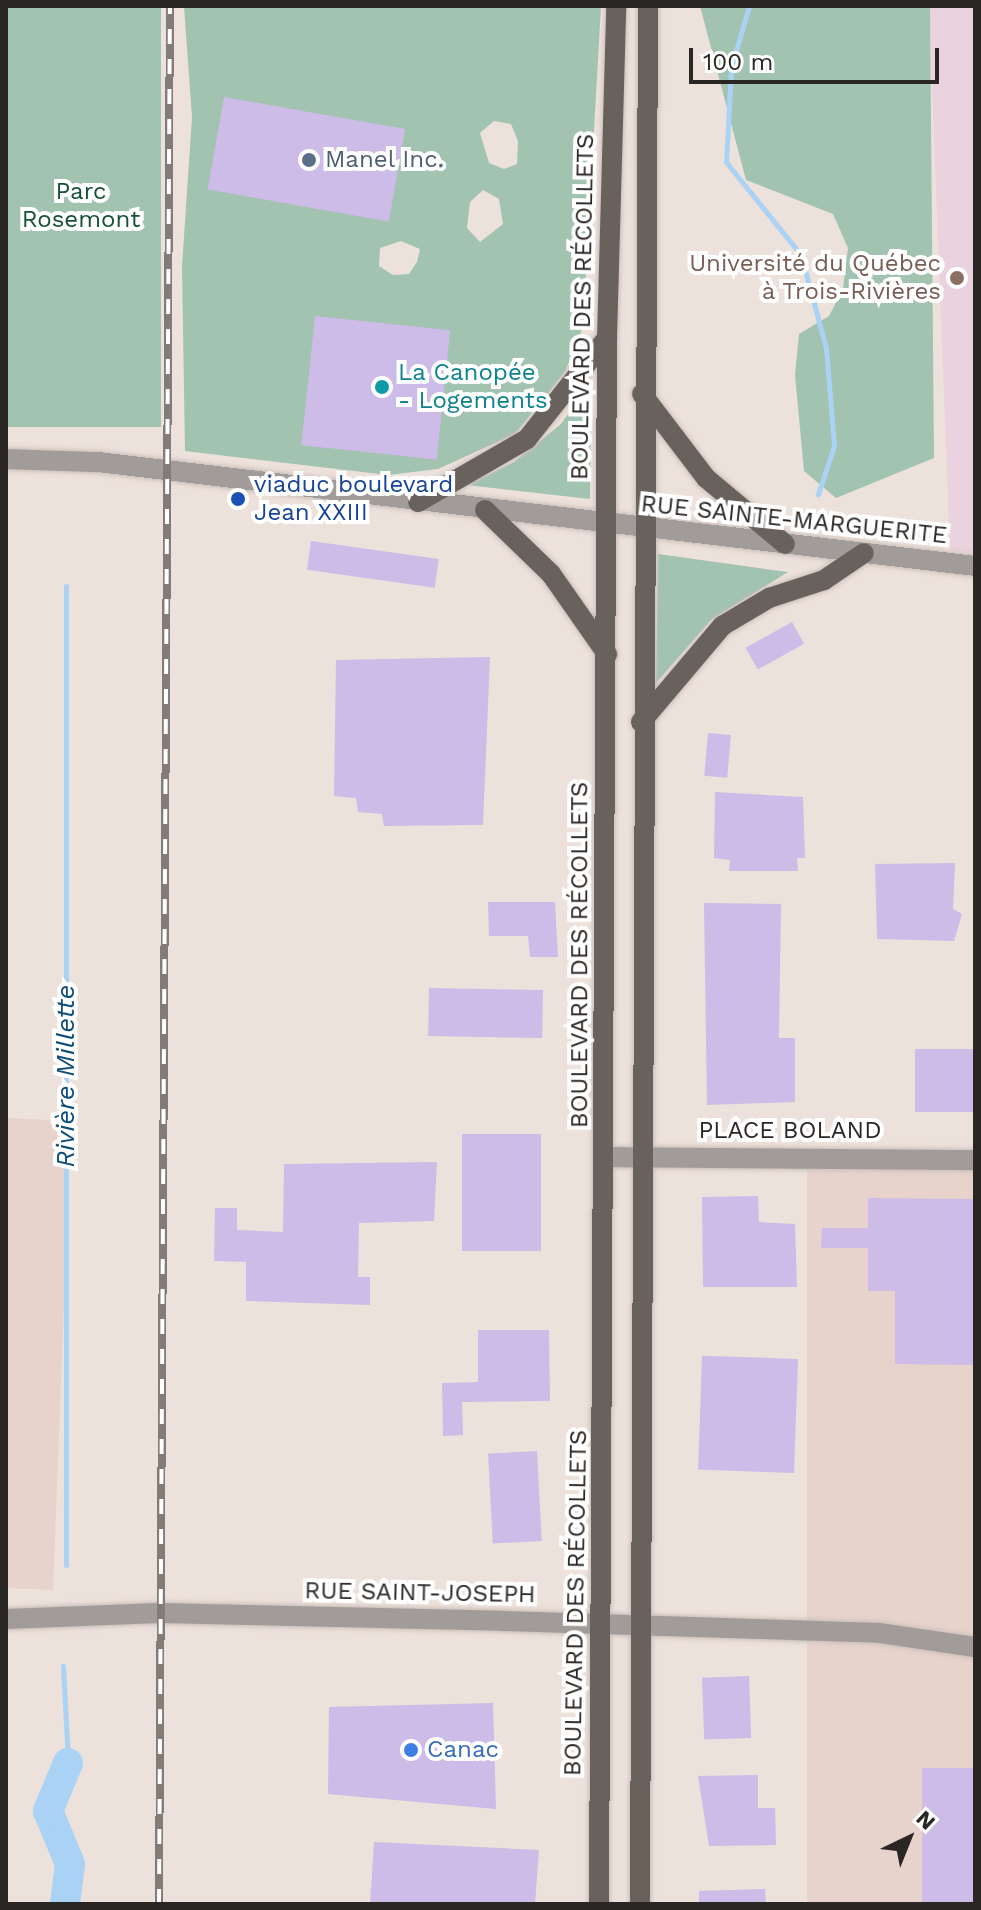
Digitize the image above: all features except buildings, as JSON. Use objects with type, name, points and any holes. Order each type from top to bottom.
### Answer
[{"type":"main road","name":"BOULEVARD DES RÉCOLLETS","points":[[599,1904],[607,338],[616,6]]},
{"type":"main road","points":[[640,1904],[640,529],[648,6]]},
{"type":"main road","points":[[418,502],[527,439],[607,338]]},
{"type":"main road","points":[[642,394],[706,478],[785,544]]},
{"type":"main road","points":[[485,510],[557,581],[607,654]]},
{"type":"main road","points":[[641,722],[722,626],[769,598],[824,580],[864,553]]},
{"type":"street","name":"RUE SAINTE-MARGUERITE","points":[[6,459],[98,462],[640,529],[975,566]]},
{"type":"street","name":"PLACE BOLAND","points":[[605,1157],[975,1160]]},
{"type":"street","name":"RUE SAINT-JOSEPH","points":[[6,1619],[160,1613],[601,1626],[639,1630],[880,1633],[975,1647]]},
{"type":"shaded area","name":"Université du Québec à Trois-Rivières","points":[[929,6],[975,6],[975,553],[950,550]]},
{"type":"shaded area","points":[[6,1118],[71,1121],[53,1590],[6,1588]]},
{"type":"shaded area","points":[[807,1169],[975,1169],[975,1904],[807,1904]]},
{"type":"green space","name":"Parc Rosemont","points":[[6,6],[161,6],[161,427],[6,427]]},
{"type":"green space","points":[[184,6],[601,6],[583,327],[565,372],[515,434],[438,469],[388,475],[185,451],[182,267],[192,117]],"holes":[[[494,121],[511,124],[518,141],[517,164],[504,169],[489,163],[480,133]],[[483,190],[499,199],[503,224],[480,242],[467,228],[470,202]],[[401,241],[420,249],[417,262],[409,274],[393,275],[379,266],[380,248]]]},
{"type":"green space","points":[[700,6],[930,6],[934,458],[836,498],[804,471],[795,375],[799,334],[829,316],[843,289],[848,248],[833,214],[746,180]]},
{"type":"green space","points":[[591,381],[590,499],[467,485],[514,462],[561,424]]},
{"type":"green space","points":[[658,554],[788,572],[711,620],[656,683]]},
{"type":"waterway","name":"Rivière Millette","points":[[749,6],[731,68],[726,162],[801,255],[826,348],[834,446],[818,494]]},
{"type":"waterway","name":"Rivière Millette","points":[[66,586],[66,1565]]},
{"type":"waterway","name":"Rivière Millette","points":[[63,1666],[68,1763]]},
{"type":"waterway","name":"Rivière Millette","points":[[65,1904],[70,1864],[48,1811],[68,1763]]},
{"type":"railway","points":[[159,1904],[170,6]]},
{"type":"place","name":"Manel Inc.","points":[[309,160]]},
{"type":"place","name":"Université du Québec à Trois-Rivières","points":[[957,278]]},
{"type":"place","name":"La Canopée - Logements","points":[[382,387]]},
{"type":"place","name":"viaduc boulevard Jean XXIII","points":[[238,499]]},
{"type":"place","name":"Canac","points":[[411,1750]]}]
